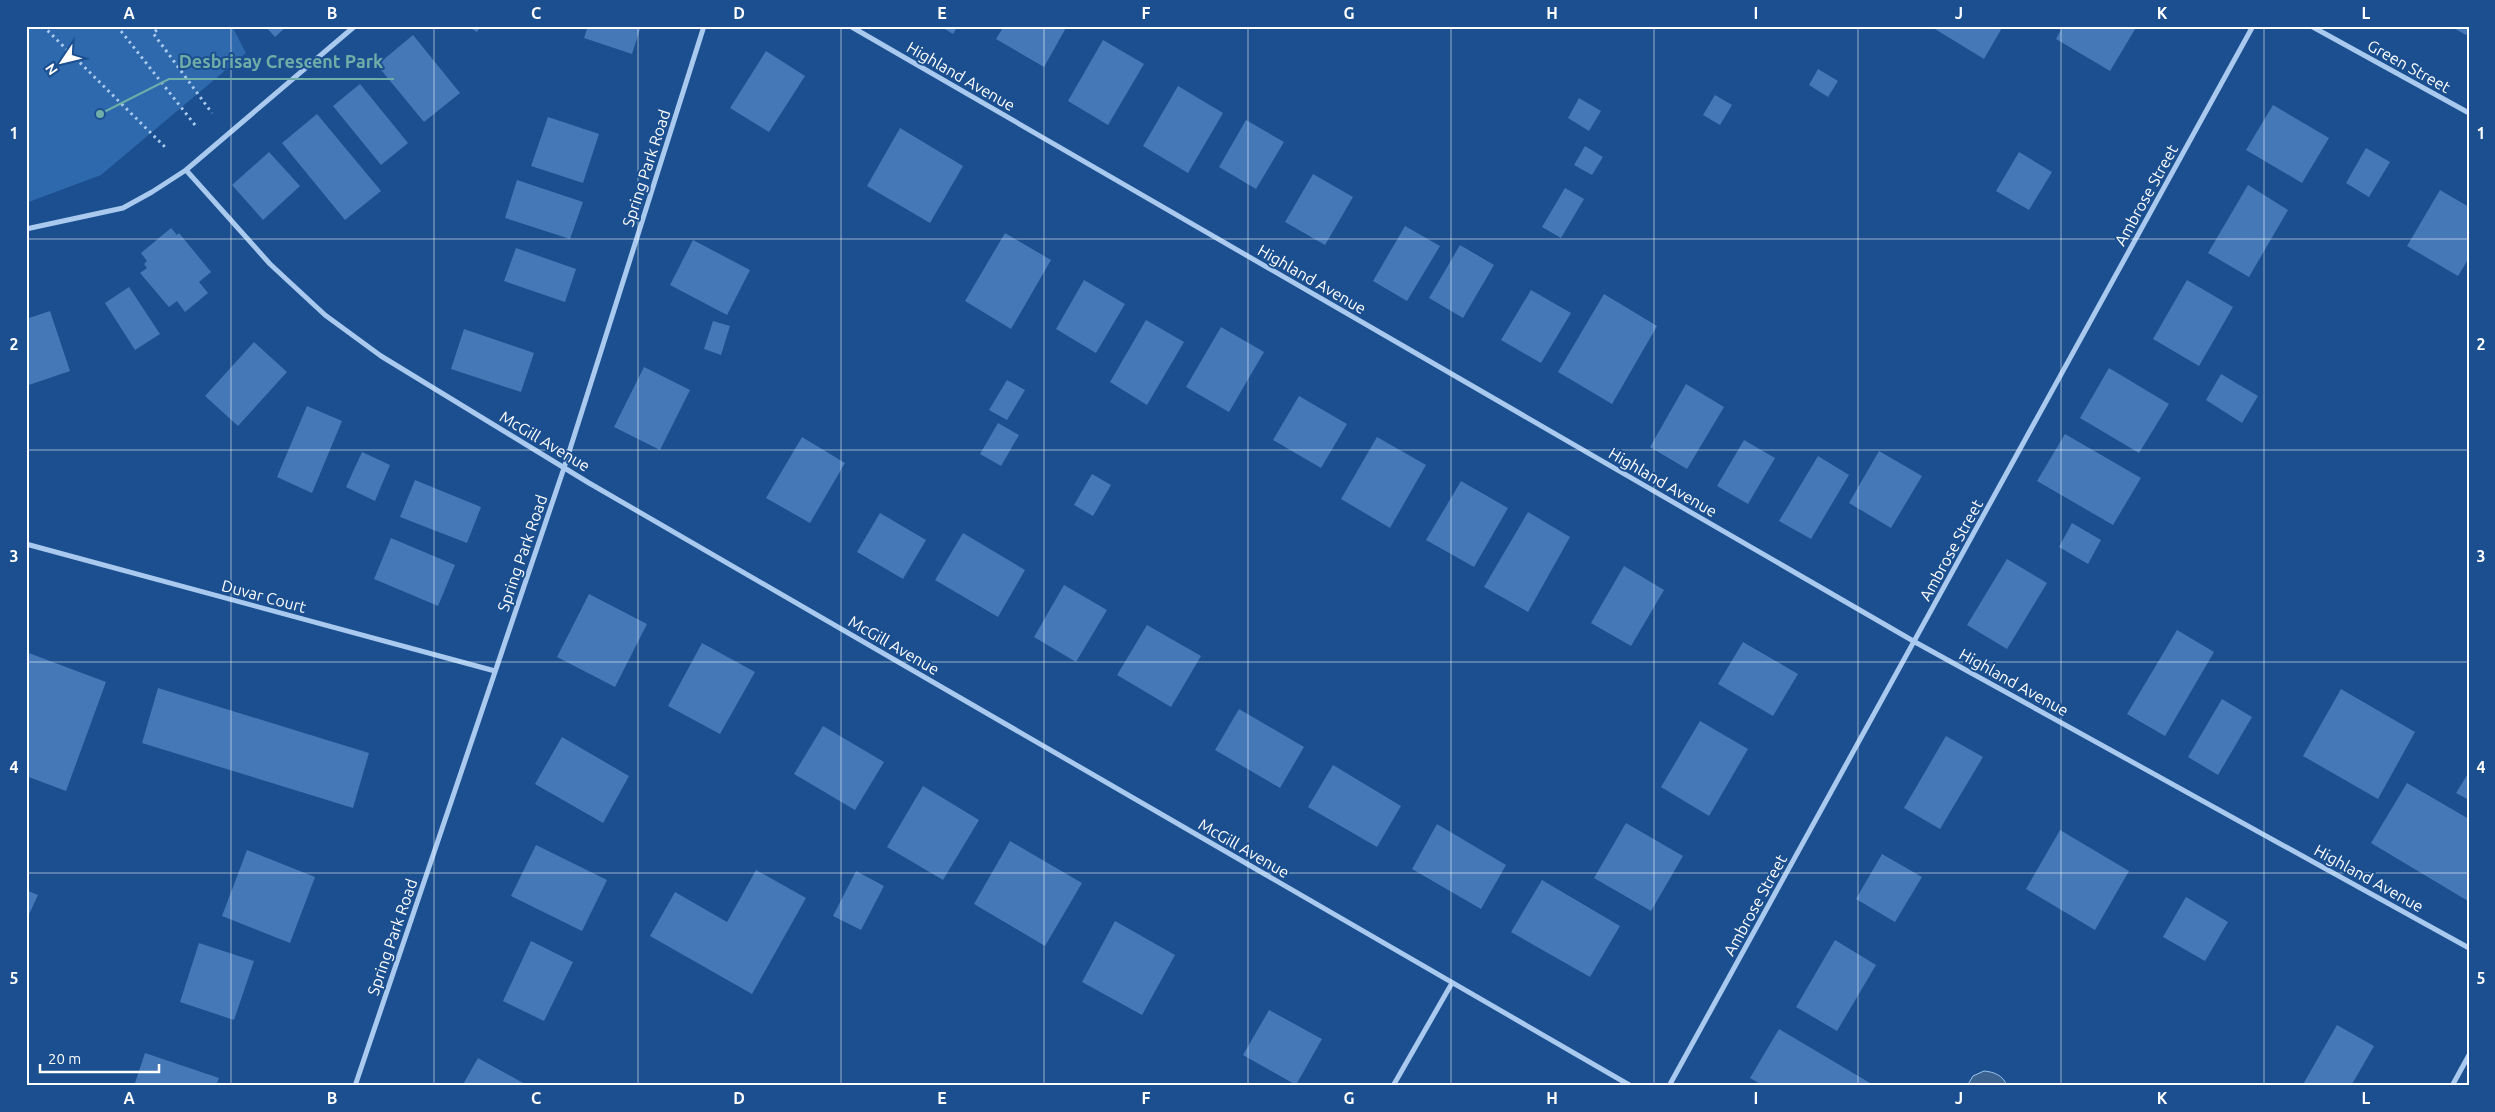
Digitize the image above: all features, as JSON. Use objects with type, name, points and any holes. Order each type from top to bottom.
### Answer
[{"type":"street","points":[[26,229],[123,208],[186,170],[355,26]]},
{"type":"street","name":"Spring Park Road","points":[[354,1086],[564,468],[704,26]]},
{"type":"street","name":"Highland Avenue","points":[[850,26],[1915,642],[2469,948]]},
{"type":"street","name":"Ambrose Street","points":[[1669,1086],[2253,26]]},
{"type":"street","name":"Green Street","points":[[2311,26],[2469,113]]},
{"type":"street","name":"McGill Avenue","points":[[186,170],[270,264],[325,315],[381,356],[564,468],[1631,1086]]},
{"type":"street","name":"Duvar Court","points":[[26,544],[495,671]]},
{"type":"street","points":[[1393,1086],[1452,983]]},
{"type":"street","points":[[2452,1086],[2469,1055]]},
{"type":"path","points":[[43,26],[165,147]]},
{"type":"path","points":[[117,26],[195,125]]},
{"type":"path","points":[[162,26],[153,33],[212,113]]},
{"type":"shaded area","points":[[26,26],[232,26],[246,53],[101,175],[26,203]]},
{"type":"shaded area","points":[[1984,1071],[1998,1075],[2007,1086],[1967,1086],[1973,1076]]},
{"type":"building","points":[[265,26],[287,26],[275,37]]},
{"type":"building","points":[[467,26],[481,26],[477,32]]},
{"type":"building","points":[[588,26],[641,26],[632,54],[584,38]]},
{"type":"building","points":[[940,26],[958,26],[953,34]]},
{"type":"building","points":[[1004,26],[1067,26],[1044,67],[996,39]]},
{"type":"building","points":[[1930,26],[2003,26],[1984,59]]},
{"type":"building","points":[[2063,26],[2137,26],[2110,71],[2056,39]]},
{"type":"building","points":[[2450,26],[2469,26],[2469,30],[2466,35]]},
{"type":"building","points":[[413,35],[460,93],[424,122],[377,65]]},
{"type":"building","points":[[1103,40],[1144,64],[1108,125],[1068,101]]},
{"type":"building","points":[[766,51],[805,76],[769,132],[730,108]]},
{"type":"building","points":[[1818,69],[1838,81],[1828,97],[1809,85]]},
{"type":"building","points":[[360,84],[408,143],[381,165],[333,106]]},
{"type":"building","points":[[1178,86],[1223,113],[1188,173],[1143,146]]},
{"type":"building","points":[[1715,95],[1732,105],[1720,125],[1703,115]]},
{"type":"building","points":[[1579,98],[1601,111],[1589,131],[1568,118]]},
{"type":"building","points":[[2273,105],[2329,138],[2302,183],[2246,150]]},
{"type":"building","points":[[317,114],[381,191],[345,220],[282,143]]},
{"type":"building","points":[[548,117],[599,134],[583,183],[531,166]]},
{"type":"building","points":[[1246,120],[1284,142],[1256,189],[1219,167]]},
{"type":"building","points":[[900,128],[963,166],[930,223],[867,186]]},
{"type":"building","points":[[1585,146],[1603,157],[1592,175],[1574,165]]},
{"type":"building","points":[[2366,148],[2390,162],[2369,197],[2346,183]]},
{"type":"building","points":[[269,152],[300,186],[263,220],[232,185]]},
{"type":"building","points":[[2019,152],[2052,172],[2029,210],[1996,191]]},
{"type":"building","points":[[1313,174],[1353,197],[1325,245],[1285,222]]},
{"type":"building","points":[[517,180],[583,202],[570,239],[505,218]]},
{"type":"building","points":[[2248,185],[2288,210],[2249,277],[2208,253]]},
{"type":"building","points":[[1565,188],[1584,199],[1561,238],[1542,227]]},
{"type":"building","points":[[2440,190],[2469,207],[2469,258],[2458,276],[2407,246]]},
{"type":"building","points":[[1405,226],[1440,246],[1407,301],[1373,281]]},
{"type":"building","points":[[171,228],[177,235],[179,233],[211,272],[199,282],[208,293],[185,312],[177,301],[169,307],[140,273],[147,268],[144,264],[147,261],[141,253]]},
{"type":"building","points":[[1005,233],[1051,260],[1011,329],[965,301]]},
{"type":"building","points":[[693,240],[750,270],[727,315],[670,285]]},
{"type":"building","points":[[1460,245],[1494,265],[1463,318],[1429,298]]},
{"type":"building","points":[[516,248],[576,269],[565,302],[504,281]]},
{"type":"building","points":[[1084,280],[1125,304],[1096,353],[1056,329]]},
{"type":"building","points":[[2187,280],[2233,307],[2199,366],[2153,339]]},
{"type":"building","points":[[129,287],[160,334],[135,350],[105,303]]},
{"type":"building","points":[[1531,290],[1571,313],[1541,363],[1501,340]]},
{"type":"building","points":[[1604,294],[1657,326],[1612,404],[1558,372]]},
{"type":"building","points":[[50,311],[70,371],[26,386],[26,319]]},
{"type":"building","points":[[1146,320],[1184,342],[1147,405],[1110,382]]},
{"type":"building","points":[[713,321],[730,326],[721,355],[704,349]]},
{"type":"building","points":[[1221,327],[1264,352],[1229,412],[1186,387]]},
{"type":"building","points":[[464,329],[534,353],[521,392],[451,369]]},
{"type":"building","points":[[254,342],[287,372],[238,426],[205,396]]},
{"type":"building","points":[[644,367],[690,390],[660,450],[614,427]]},
{"type":"building","points":[[2109,368],[2169,404],[2139,453],[2080,418]]},
{"type":"building","points":[[2221,374],[2258,396],[2242,423],[2206,400]]},
{"type":"building","points":[[1007,380],[1025,390],[1007,420],[989,410]]},
{"type":"building","points":[[1686,384],[1724,407],[1687,469],[1650,447]]},
{"type":"building","points":[[1299,396],[1347,424],[1321,468],[1273,440]]},
{"type":"building","points":[[307,406],[342,421],[312,493],[277,477]]},
{"type":"building","points":[[998,423],[1019,435],[1001,466],[980,454]]},
{"type":"building","points":[[2065,434],[2141,478],[2113,525],[2037,481]]},
{"type":"building","points":[[802,437],[845,463],[810,523],[766,498]]},
{"type":"building","points":[[1377,437],[1426,465],[1390,528],[1341,499]]},
{"type":"building","points":[[1744,440],[1775,458],[1748,504],[1717,486]]},
{"type":"building","points":[[1879,451],[1922,476],[1891,528],[1849,503]]},
{"type":"building","points":[[362,452],[390,465],[375,501],[346,487]]},
{"type":"building","points":[[1818,456],[1849,475],[1811,539],[1779,521]]},
{"type":"building","points":[[1092,474],[1111,485],[1093,516],[1074,505]]},
{"type":"building","points":[[415,480],[481,507],[467,543],[400,517]]},
{"type":"building","points":[[1461,481],[1508,508],[1474,567],[1426,540]]},
{"type":"building","points":[[1528,512],[1570,537],[1528,612],[1484,587]]},
{"type":"building","points":[[880,513],[926,540],[903,579],[857,552]]},
{"type":"building","points":[[2072,523],[2101,540],[2088,564],[2059,547]]},
{"type":"building","points":[[963,533],[1025,570],[998,617],[935,580]]},
{"type":"building","points":[[391,538],[455,565],[438,606],[374,579]]},
{"type":"building","points":[[2007,559],[2047,583],[2007,649],[1967,625]]},
{"type":"building","points":[[1624,566],[1664,590],[1631,646],[1591,623]]},
{"type":"building","points":[[1064,585],[1107,610],[1076,662],[1034,637]]},
{"type":"building","points":[[589,594],[647,624],[615,687],[557,657]]},
{"type":"building","points":[[1147,625],[1201,656],[1171,707],[1117,675]]},
{"type":"building","points":[[2177,630],[2214,652],[2165,736],[2127,714]]},
{"type":"building","points":[[1743,642],[1798,674],[1773,716],[1718,684]]},
{"type":"building","points":[[702,643],[755,672],[720,734],[668,706]]},
{"type":"building","points":[[26,652],[106,682],[66,791],[26,776]]},
{"type":"building","points":[[158,688],[369,753],[353,808],[142,743]]},
{"type":"building","points":[[2341,689],[2415,732],[2378,799],[2303,756]]},
{"type":"building","points":[[2222,699],[2252,717],[2218,775],[2188,757]]},
{"type":"building","points":[[1239,709],[1304,747],[1280,788],[1215,750]]},
{"type":"building","points":[[1700,721],[1748,749],[1709,816],[1661,787]]},
{"type":"building","points":[[823,726],[884,762],[855,810],[794,774]]},
{"type":"building","points":[[1946,736],[1983,757],[1940,829],[1904,808]]},
{"type":"building","points":[[562,737],[629,776],[603,823],[535,784]]},
{"type":"building","points":[[1333,765],[1401,806],[1377,847],[1308,807]]},
{"type":"building","points":[[2469,772],[2469,800],[2456,793]]},
{"type":"building","points":[[2407,783],[2469,819],[2468,901],[2371,843]]},
{"type":"building","points":[[923,786],[979,820],[943,880],[887,847]]},
{"type":"building","points":[[1626,823],[1683,856],[1651,911],[1594,878]]},
{"type":"building","points":[[1437,824],[1506,865],[1481,909],[1412,869]]},
{"type":"building","points":[[2060,830],[2129,871],[2095,930],[2026,889]]},
{"type":"building","points":[[1010,841],[1082,883],[1045,946],[974,904]]},
{"type":"building","points":[[536,845],[607,880],[582,931],[511,896]]},
{"type":"building","points":[[247,850],[315,877],[290,943],[222,916]]},
{"type":"building","points":[[1882,854],[1922,877],[1895,922],[1856,899]]},
{"type":"building","points":[[756,870],[806,898],[752,994],[650,936],[675,892],[727,922]]},
{"type":"building","points":[[856,871],[884,886],[861,930],[833,916]]},
{"type":"building","points":[[1542,880],[1620,926],[1590,977],[1511,932]]},
{"type":"building","points":[[26,890],[38,895],[26,921]]},
{"type":"building","points":[[2186,897],[2228,922],[2205,961],[2163,937]]},
{"type":"building","points":[[1115,921],[1175,955],[1142,1015],[1082,982]]},
{"type":"building","points":[[1835,940],[1876,965],[1837,1031],[1796,1007]]},
{"type":"building","points":[[531,941],[573,962],[544,1021],[503,1001]]},
{"type":"building","points":[[199,943],[254,961],[234,1020],[180,1002]]},
{"type":"building","points":[[1269,1010],[1322,1039],[1296,1085],[1243,1055]]},
{"type":"building","points":[[2337,1025],[2374,1046],[2351,1086],[2302,1086]]},
{"type":"building","points":[[1779,1029],[1870,1083],[1869,1086],[1764,1086],[1750,1078]]},
{"type":"building","points":[[145,1053],[219,1078],[216,1086],[134,1086]]},
{"type":"building","points":[[478,1058],[525,1084],[524,1086],[462,1086]]},
{"type":"place","name":"Desbrisay Crescent Park","points":[[100,114]]}]
